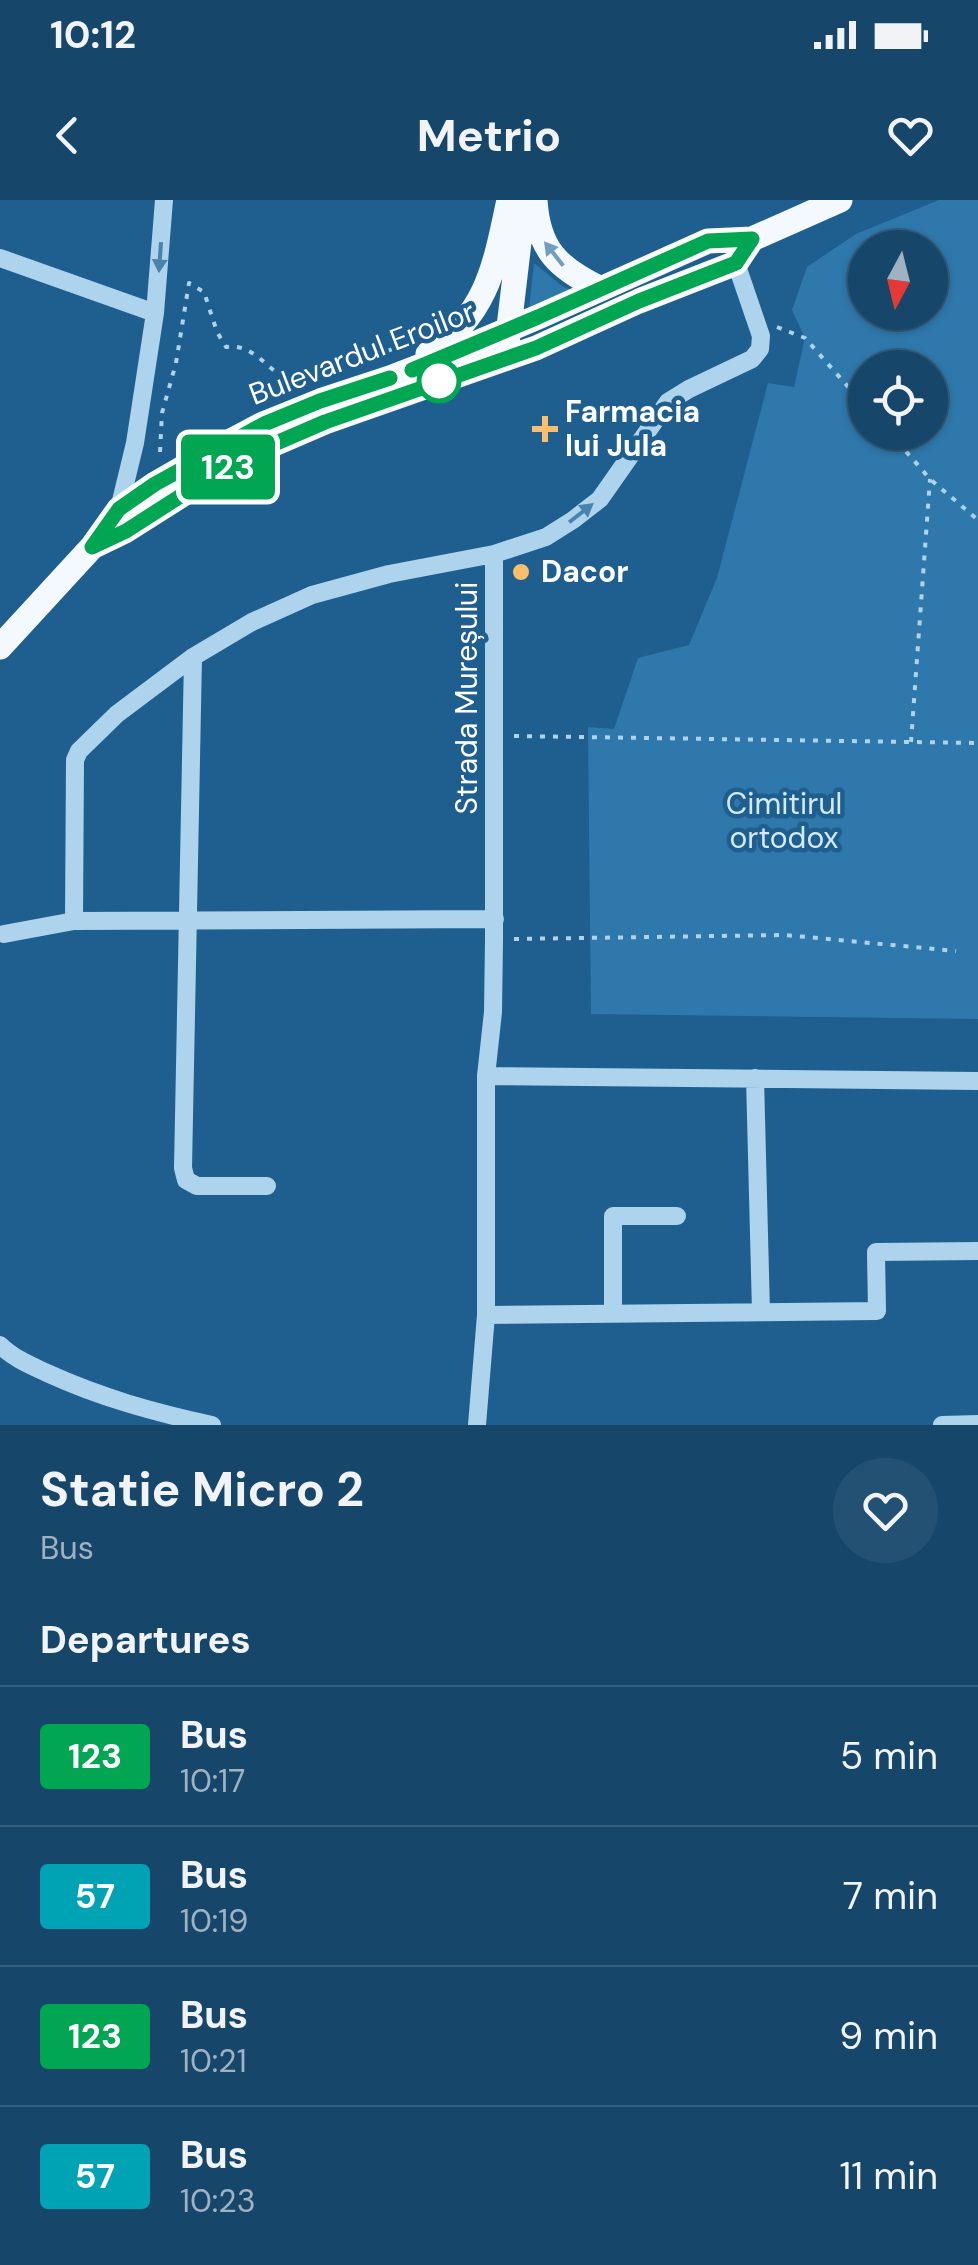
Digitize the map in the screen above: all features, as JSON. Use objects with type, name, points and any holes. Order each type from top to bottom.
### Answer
[{"type":"main road","points":[[390,378],[452,336],[476,304],[491,277],[509,200]]},
{"type":"main road","points":[[506,358],[524,200]]},
{"type":"main road","points":[[535,200],[545,245],[556,260],[570,274],[601,289]]},
{"type":"main road","name":"Bulevardul Eroilor","points":[[92,547],[119,509],[155,484],[264,424],[509,330],[708,241],[752,239],[840,200]]},
{"type":"main road","points":[[736,263],[752,239]]},
{"type":"main road","name":"Bulevardul Eroilor","points":[[92,547],[267,447],[325,422],[536,348],[736,263]]},
{"type":"main road","points":[[0,647],[92,547]]},
{"type":"street","points":[[119,509],[135,442],[156,313],[164,200]]},
{"type":"street","points":[[0,258],[156,313]]},
{"type":"street","name":"Strada Mureșului","points":[[477,1425],[486,1315],[486,1076],[493,1012],[495,918],[494,554],[546,537],[573,520],[600,499],[668,402],[752,360],[760,349],[760,336],[736,263]]},
{"type":"street","points":[[74,921],[75,760],[79,751],[116,714],[193,657],[252,622],[312,595],[389,574],[494,554]]},
{"type":"street","points":[[193,657],[183,1168],[186,1180],[198,1186],[267,1186]]},
{"type":"street","points":[[1,937],[74,921],[495,918]]},
{"type":"street","points":[[486,1076],[978,1081]]},
{"type":"street","points":[[755,1078],[761,1312]]},
{"type":"street","points":[[613,1314],[613,1216],[677,1216]]},
{"type":"street","points":[[486,1315],[877,1311],[876,1252],[978,1251]]},
{"type":"street","points":[[0,1345],[19,1360],[74,1385],[142,1410],[212,1425]]},
{"type":"street","points":[[942,1425],[978,1424]]},
{"type":"path","points":[[172,449],[160,456],[162,413],[176,363],[189,283],[204,292],[217,332],[226,346],[249,351],[265,360],[281,377],[297,382]]},
{"type":"path","points":[[754,318],[805,338],[848,387]]},
{"type":"path","points":[[365,362],[416,338]]},
{"type":"path","points":[[279,390],[309,379]]},
{"type":"path","points":[[905,450],[930,479],[978,520]]},
{"type":"path","points":[[911,742],[930,479]]},
{"type":"path","points":[[494,736],[978,742]]},
{"type":"path","points":[[494,940],[785,935],[956,951]]},
{"type":"green space","name":"Cimitirul ortodox","points":[[939,200],[978,200],[978,1019],[591,1014],[588,727],[614,729],[638,658],[689,645],[717,578],[768,383],[794,387],[805,338],[792,310],[807,267],[848,239],[848,330],[948,330],[948,230],[866,230]]},
{"type":"green space","points":[[534,263],[562,286],[578,292],[529,310]]},
{"type":"bus line","name":"123","points":[[390,378],[320,401],[214,450],[119,509],[92,547],[267,447],[392,397],[536,348],[736,263],[752,239],[708,241],[412,370]]},
{"type":"place","name":"Farmacia lui Jula","points":[[545,429]]},
{"type":"place","name":"Dacor","points":[[521,572]]}]
